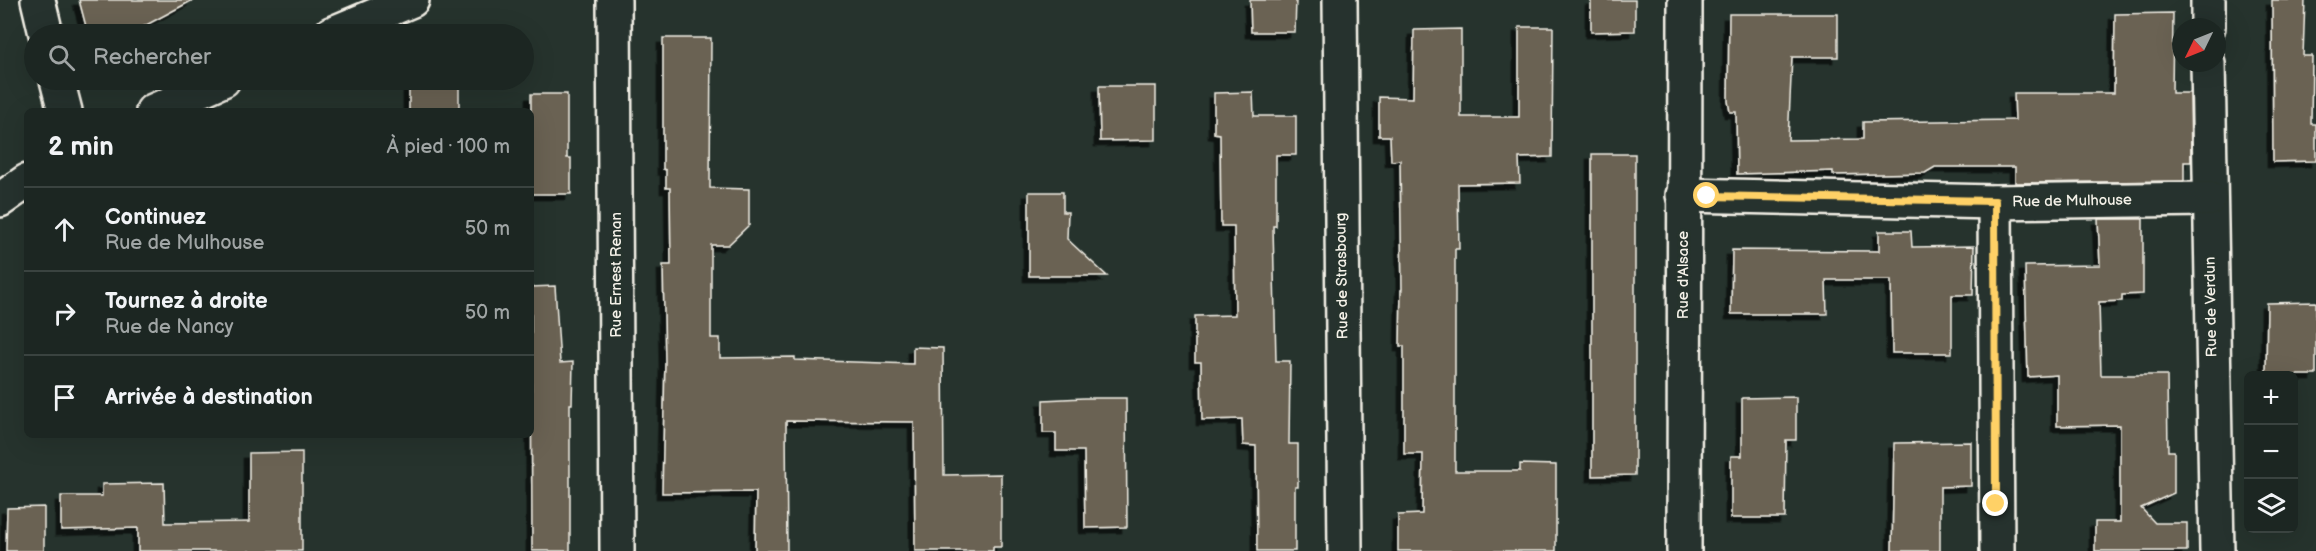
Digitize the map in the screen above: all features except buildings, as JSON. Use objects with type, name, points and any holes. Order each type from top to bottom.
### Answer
[{"type":"street","points":[[38,0],[44,24]]},
{"type":"street","points":[[355,24],[412,0]]},
{"type":"street","name":"Rue Ernest Renan","points":[[614,0],[617,551]]},
{"type":"street","name":"Rue de Strasbourg","points":[[1340,0],[1345,551]]},
{"type":"street","name":"Rue d'Alsace","points":[[1684,551],[1685,0]]},
{"type":"street","points":[[2208,0],[2208,18]]},
{"type":"street","name":"Rue de Verdun","points":[[2208,72],[2217,551]]},
{"type":"street","points":[[60,90],[64,108]]},
{"type":"street","points":[[160,108],[200,90]]},
{"type":"street","points":[[0,200],[24,183]]},
{"type":"street","name":"Rue de Mulhouse","points":[[1683,195],[1995,201],[2209,199]]},
{"type":"street","points":[[1995,201],[1997,551]]},
{"type":"route","points":[[1707,196],[1995,201],[1996,504]]}]
